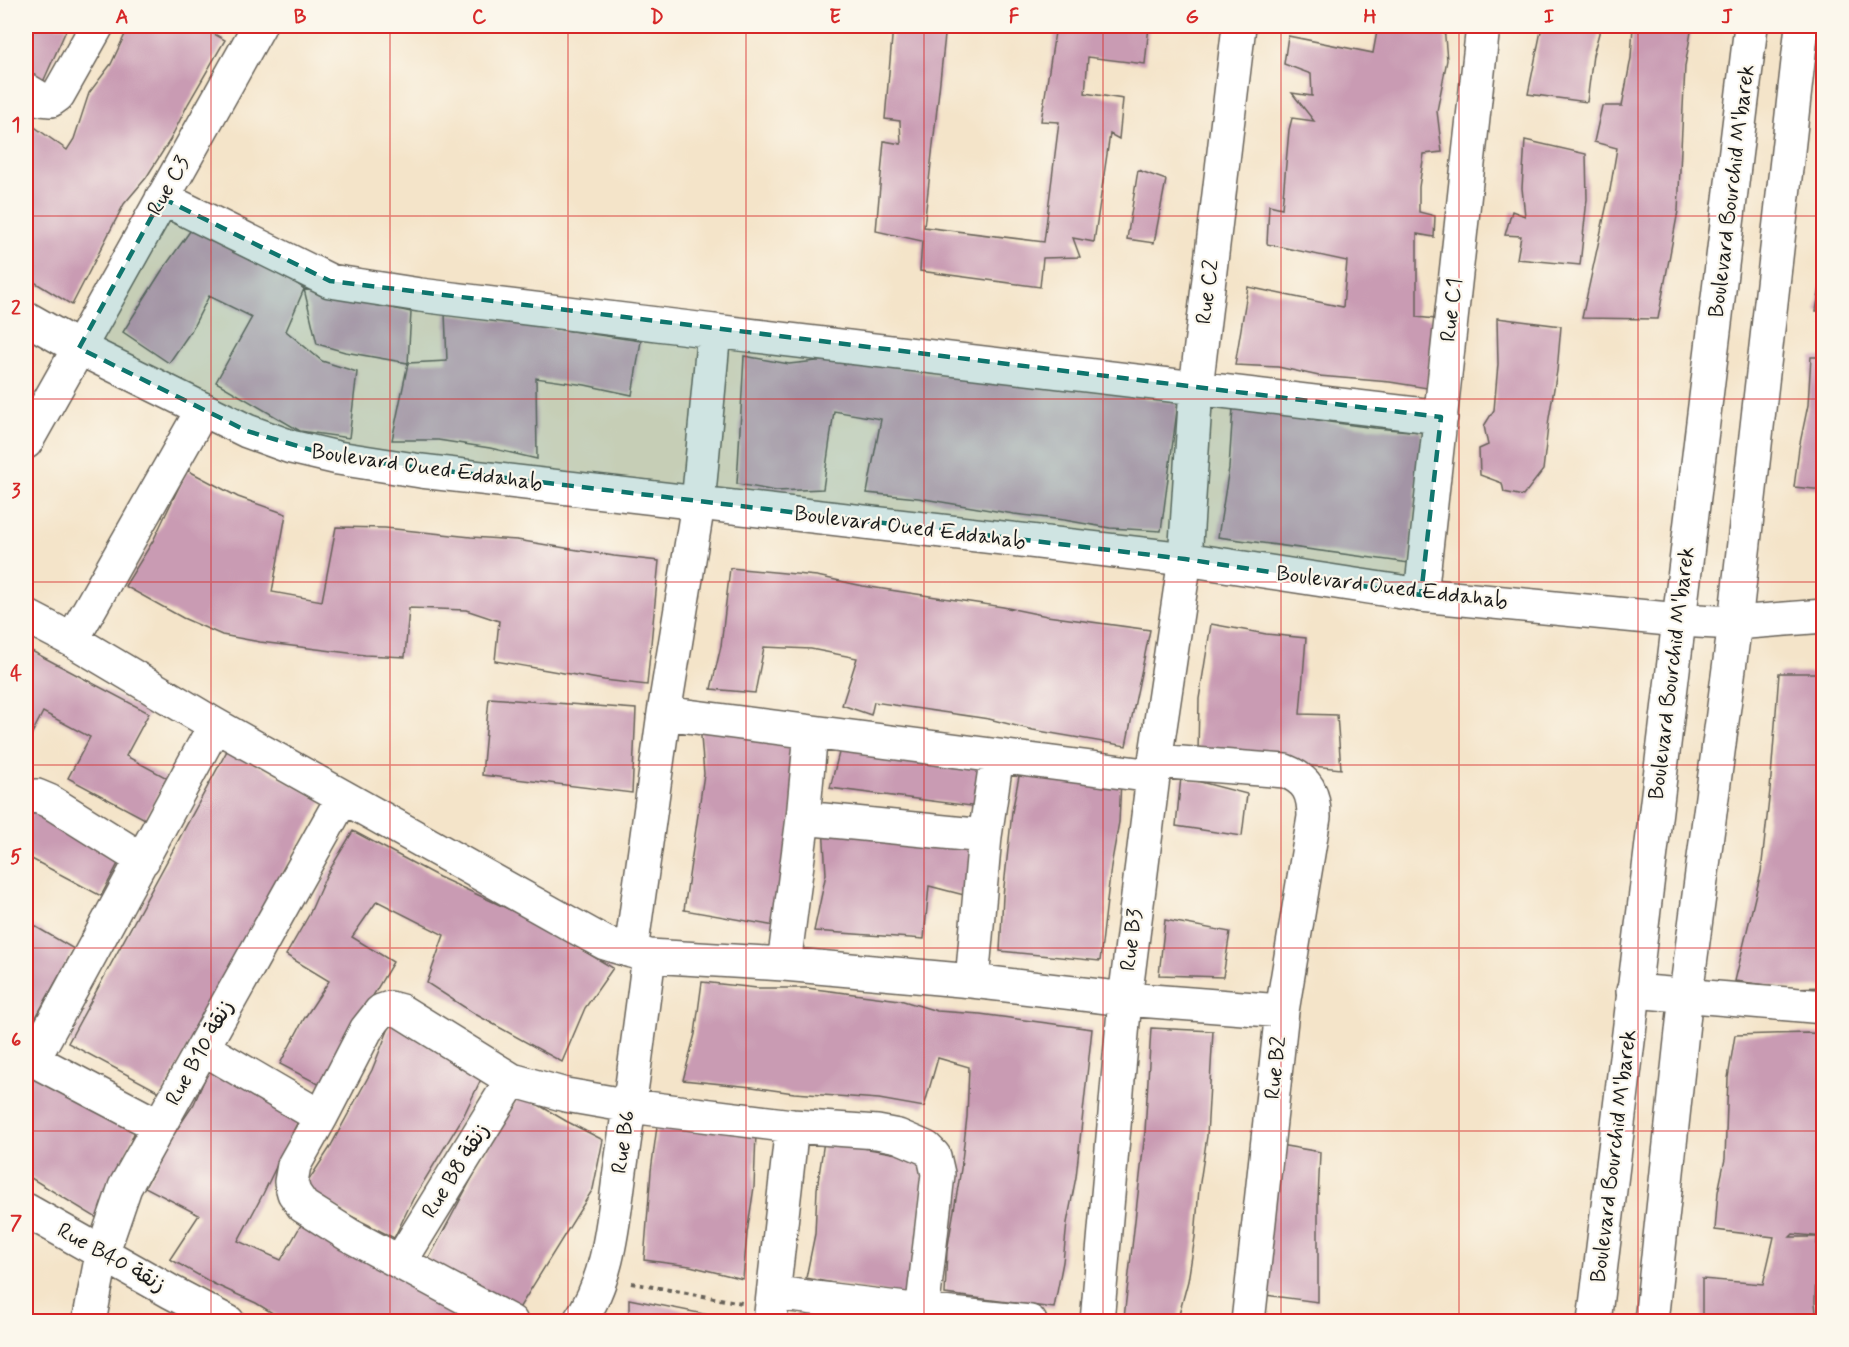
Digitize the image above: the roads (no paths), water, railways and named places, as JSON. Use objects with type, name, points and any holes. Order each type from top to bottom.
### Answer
[{"type":"street","points":[[26,90],[41,99],[51,100],[58,95],[97,26]]},
{"type":"street","name":"Rue C3","points":[[26,442],[259,26]]},
{"type":"street","name":"Rue C2","points":[[1185,560],[1196,388],[1239,26]]},
{"type":"street","name":"Rue C1","points":[[1421,595],[1483,26]]},
{"type":"street","name":"Boulevard Bourchid M'barek","points":[[1594,1322],[1751,26]]},
{"type":"street","points":[[1651,1322],[1686,994],[1735,623],[1802,26]]},
{"type":"street","points":[[162,198],[330,281],[420,295],[714,331],[1441,417]]},
{"type":"street","name":"Boulevard Oued Eddahab","points":[[26,318],[79,348],[247,431],[280,443],[339,458],[421,471],[1185,560],[1421,595],[1679,620],[1735,623],[1824,616]]},
{"type":"street","name":"Rue B6","points":[[579,1322],[596,1293],[607,1259],[630,1106],[640,953],[664,713],[698,504],[714,331]]},
{"type":"street","points":[[72,640],[202,409]]},
{"type":"street","name":"Rue B3","points":[[1097,1322],[1125,999],[1154,768],[1185,560]]},
{"type":"street","points":[[26,616],[72,640],[215,725],[605,943],[640,953],[972,981],[1125,999],[1282,1011]]},
{"type":"street","points":[[664,713],[998,756],[1154,768]]},
{"type":"street","points":[[159,1126],[29,1058],[143,860],[215,725]]},
{"type":"street","points":[[784,964],[803,818],[811,732]]},
{"type":"street","points":[[972,981],[986,837],[998,756]]},
{"type":"street","name":"Rue B2","points":[[1154,768],[1285,771],[1297,775],[1311,792],[1314,801],[1314,817],[1282,1011],[1248,1322]]},
{"type":"street","points":[[26,797],[37,796],[49,801],[143,860]]},
{"type":"street","name":"Rue B10 زنقة","points":[[89,1322],[102,1254],[124,1187],[343,797]]},
{"type":"street","points":[[803,818],[986,837]]},
{"type":"street","points":[[1633,991],[1824,1007]]},
{"type":"street","points":[[511,1322],[349,1235],[303,1206],[294,1193],[291,1182],[294,1165],[366,1030],[381,1011],[390,1008],[400,1011],[512,1080],[566,1095],[630,1106],[792,1126],[877,1132],[897,1136],[926,1148],[934,1156],[938,1174],[922,1316]]},
{"type":"street","points":[[203,1048],[321,1117]]},
{"type":"street","name":"Rue B8 زنقة","points":[[400,1262],[512,1080]]},
{"type":"street","points":[[792,1126],[772,1308],[1030,1322]]},
{"type":"street","name":"Rue B40 زنقة","points":[[26,1210],[228,1322]]}]
